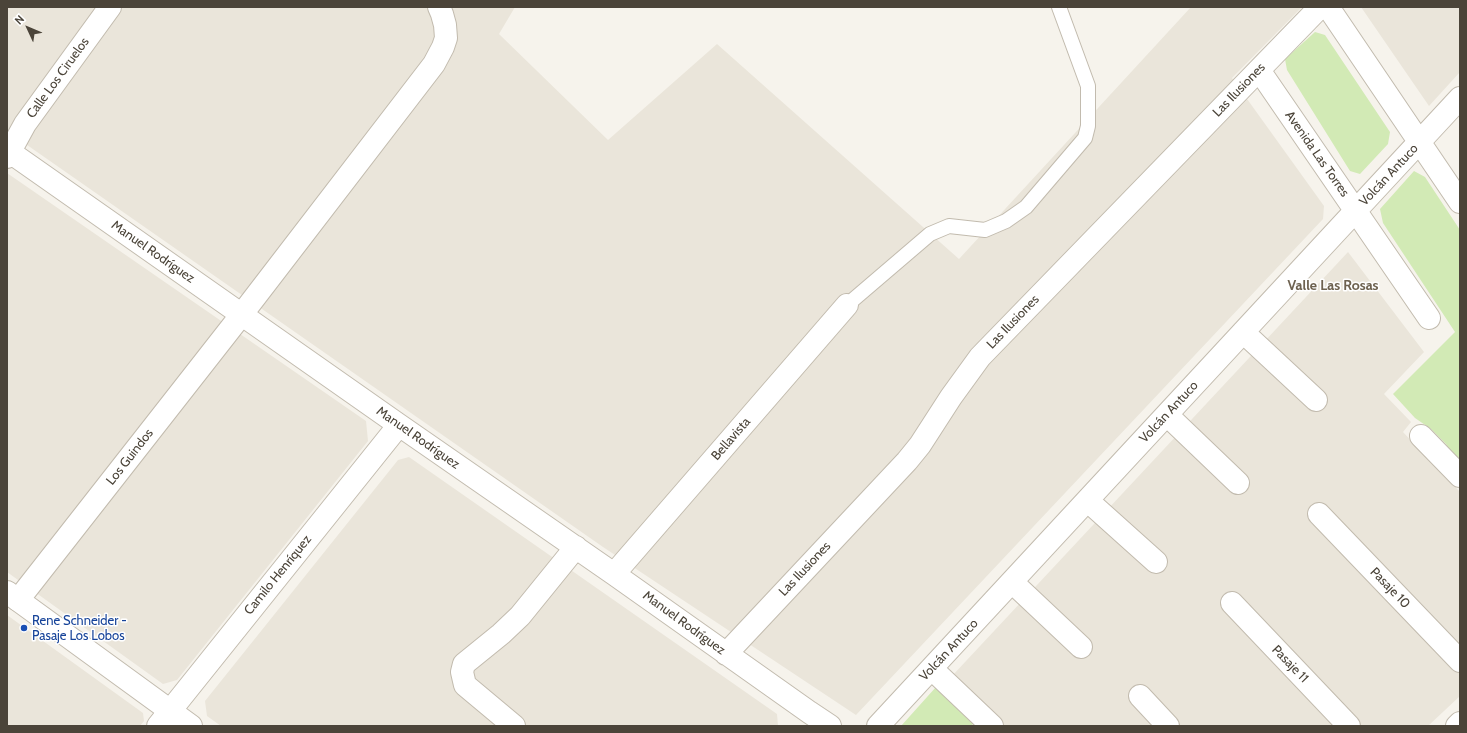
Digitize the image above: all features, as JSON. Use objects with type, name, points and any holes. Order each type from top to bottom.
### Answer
[{"type":"street","name":"Calle Los Ciruelos","points":[[8,153],[25,124],[110,7]]},
{"type":"street","name":"Los Guindos","points":[[13,596],[242,314],[440,56],[446,38],[446,25],[439,7]]},
{"type":"street","name":"Las Ilusiones","points":[[726,654],[907,461],[920,445],[984,352],[1320,7]]},
{"type":"street","points":[[1328,7],[1460,202]]},
{"type":"street","name":"Avenida Las Torres","points":[[1258,70],[1429,318]]},
{"type":"street","name":"Volcán Antuco","points":[[878,726],[1460,98]]},
{"type":"street","name":"Manuel Rodríguez","points":[[8,153],[242,314],[614,574],[726,654],[803,719],[830,726]]},
{"type":"street","name":"Bellavista","points":[[614,574],[847,305]]},
{"type":"street","points":[[1243,332],[1316,400]]},
{"type":"street","points":[[1167,415],[1238,483]]},
{"type":"street","name":"Camilo Henríquez","points":[[164,718],[399,425]]},
{"type":"street","points":[[1421,436],[1460,476]]},
{"type":"street","points":[[1088,500],[1156,562]]},
{"type":"street","name":"Pasaje 10","points":[[1319,514],[1460,661]]},
{"type":"street","points":[[514,726],[464,684],[462,672],[464,664],[501,634],[520,616],[576,547]]},
{"type":"street","points":[[1012,582],[1081,647]]},
{"type":"street","points":[[13,596],[164,718],[191,726]]},
{"type":"street","name":"Pasaje 11","points":[[1232,603],[1349,726]]},
{"type":"street","points":[[932,669],[988,725]]},
{"type":"street","points":[[1140,696],[1168,726]]},
{"type":"street","points":[[1457,726],[1460,723]]},
{"type":"lane","points":[[847,305],[930,234],[949,226],[985,230],[1006,221],[1026,206],[1085,138],[1088,126],[1088,86],[1059,7]]},
{"type":"shaded area","points":[[7,7],[515,7],[499,34],[608,140],[717,44],[959,259],[1191,7],[1302,7],[1232,78],[1324,206],[1323,219],[856,715],[603,547],[7,131]]},
{"type":"shaded area","points":[[1361,7],[1460,7],[1460,72],[1429,106]]},
{"type":"shaded area","points":[[7,173],[366,421],[368,441],[177,680],[163,684],[7,572]]},
{"type":"shaded area","points":[[1348,252],[1424,352],[1384,394],[1411,422],[1403,432],[1460,492],[1460,696],[1428,726],[1004,726],[952,676]]},
{"type":"shaded area","points":[[409,457],[777,714],[778,726],[221,726],[207,716],[205,701],[398,460]]},
{"type":"shaded area","points":[[7,615],[143,713],[144,721],[140,726],[7,726]]},
{"type":"green space","points":[[1315,32],[1325,35],[1390,132],[1388,144],[1360,174],[1350,171],[1287,70],[1285,59]]},
{"type":"green space","points":[[1414,171],[1425,177],[1460,230],[1460,463],[1453,456],[1446,444],[1431,429],[1415,418],[1393,394],[1455,332],[1383,223],[1380,209]]},
{"type":"green space","points":[[936,687],[974,723],[971,726],[901,726]]},
{"type":"place","name":"Rene Schneider - Pasaje Los Lobos","points":[[24,628]]},
{"type":"district","name":"Valle Las Rosas","points":[[1333,286]]}]
